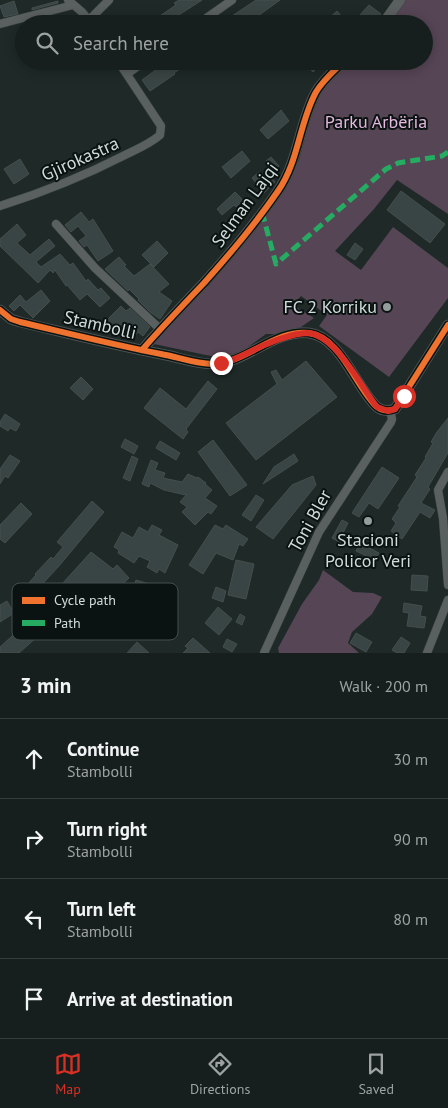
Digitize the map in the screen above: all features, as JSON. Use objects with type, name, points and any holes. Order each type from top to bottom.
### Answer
[{"type":"street","points":[[96,15],[109,0]]},
{"type":"street","points":[[211,15],[232,0]]},
{"type":"street","points":[[389,15],[400,0]]},
{"type":"street","points":[[29,15],[71,2],[83,15]]},
{"type":"street","points":[[0,24],[15,19]]},
{"type":"street","points":[[124,70],[126,74],[132,70]]},
{"type":"street","name":"Selman Lajqi","points":[[142,350],[205,282],[279,190],[293,163],[300,134],[316,92],[335,70]]},
{"type":"street","name":"Gjirokastra","points":[[0,206],[53,189],[105,165],[158,137],[161,132],[161,126],[126,74]]},
{"type":"street","points":[[56,224],[95,268],[160,329]]},
{"type":"street","name":"Stambolli","points":[[0,310],[11,319],[20,322],[212,364],[231,361],[261,346],[285,337],[301,334],[315,335],[327,342],[339,354],[377,407],[392,410]]},
{"type":"street","name":"Toni Bler","points":[[264,653],[319,532],[390,422],[392,410],[448,325]]},
{"type":"street","points":[[448,472],[438,490],[443,518],[448,585]]},
{"type":"street","points":[[426,653],[448,600]]},
{"type":"green space","name":"Parku Arbëria","points":[[405,0],[448,0],[448,214],[397,180],[374,209],[335,251],[361,270],[393,227],[448,268],[448,298],[389,377],[319,326],[327,315],[301,296],[293,305],[314,318],[291,334],[266,334],[240,353],[220,358],[154,344],[284,189],[299,160],[310,118],[323,88],[342,70],[433,70],[433,15],[395,15]]},
{"type":"green space","points":[[323,570],[353,592],[373,593],[382,597],[372,614],[352,632],[348,643],[359,653],[279,653],[278,648],[302,604],[319,580]]},
{"type":"building","points":[[179,0],[202,0],[179,15],[161,15],[176,5],[174,3]]},
{"type":"building","points":[[256,0],[280,0],[259,15],[234,15]]},
{"type":"building","points":[[14,1],[18,14],[4,17],[0,6]]},
{"type":"building","points":[[58,1],[58,3],[32,10],[32,8]]},
{"type":"building","points":[[369,5],[381,14],[380,15],[360,15]]},
{"type":"building","points":[[156,70],[178,70],[150,91],[142,80]]},
{"type":"building","points":[[281,110],[289,121],[268,139],[260,130]]},
{"type":"building","points":[[242,151],[250,161],[231,178],[222,167]]},
{"type":"building","points":[[271,157],[279,166],[273,170],[266,161]]},
{"type":"building","points":[[20,159],[29,174],[14,184],[4,169]]},
{"type":"building","points":[[259,172],[264,178],[269,175],[275,182],[264,193],[252,178]]},
{"type":"building","points":[[401,191],[445,224],[430,243],[387,210]]},
{"type":"building","points":[[235,192],[243,200],[236,207],[234,205],[222,215],[217,209]]},
{"type":"building","points":[[81,212],[89,222],[93,219],[113,251],[98,261],[87,245],[84,247],[79,241],[86,236],[78,226],[71,232],[65,225]]},
{"type":"building","points":[[17,224],[26,235],[17,243],[30,255],[49,239],[55,246],[36,262],[41,267],[60,254],[70,265],[73,263],[86,281],[88,279],[98,290],[101,288],[110,298],[100,307],[87,294],[80,300],[66,286],[55,270],[53,273],[50,270],[38,283],[0,246],[0,239]]},
{"type":"building","points":[[157,241],[168,253],[154,267],[142,255]]},
{"type":"building","points":[[355,243],[363,249],[355,260],[347,255]]},
{"type":"building","points":[[119,257],[126,265],[124,266],[134,276],[150,264],[169,284],[159,292],[172,301],[160,319],[150,312],[129,289],[128,291],[105,269]]},
{"type":"building","points":[[41,290],[50,301],[33,318],[20,305],[14,311],[9,306],[20,295],[26,302]]},
{"type":"building","points":[[121,306],[126,311],[130,308],[150,327],[143,336],[138,332],[134,337],[127,329],[121,335],[107,320]]},
{"type":"building","points":[[306,361],[337,397],[256,460],[226,423],[277,384],[271,372],[276,370],[282,380]]},
{"type":"building","points":[[81,377],[93,389],[83,400],[70,388]]},
{"type":"building","points":[[208,381],[217,389],[186,429],[188,432],[183,439],[144,408],[160,388],[186,409]]},
{"type":"building","points":[[5,414],[20,424],[16,431],[10,428],[8,431],[0,426],[0,422]]},
{"type":"building","points":[[448,418],[448,453],[421,503],[435,510],[430,518],[420,512],[402,539],[391,531],[396,523],[392,519],[417,477],[415,475],[426,458],[433,443],[431,442]]},
{"type":"building","points":[[125,439],[138,446],[134,454],[121,447]]},
{"type":"building","points":[[213,440],[247,485],[230,496],[198,452]]},
{"type":"building","points":[[160,441],[180,453],[176,460],[156,448]]},
{"type":"building","points":[[294,454],[298,461],[263,484],[274,467]]},
{"type":"building","points":[[10,455],[20,461],[8,478],[5,476],[0,484],[0,469]]},
{"type":"building","points":[[132,456],[138,459],[130,481],[123,478]]},
{"type":"building","points":[[151,460],[158,463],[155,470],[165,473],[163,478],[182,482],[188,474],[198,477],[206,483],[212,490],[205,498],[217,506],[211,514],[208,512],[195,525],[182,512],[187,507],[180,502],[186,495],[164,490],[150,483],[149,487],[142,484]]},
{"type":"building","points":[[382,467],[399,478],[378,509],[369,503],[359,517],[352,513]]},
{"type":"building","points":[[313,476],[316,485],[273,539],[256,527],[292,485]]},
{"type":"building","points":[[256,495],[264,500],[251,521],[242,515]]},
{"type":"building","points":[[92,501],[104,512],[43,583],[29,583],[51,557],[53,559],[63,547],[57,542]]},
{"type":"building","points":[[21,503],[32,514],[5,543],[0,539],[0,525]]},
{"type":"building","points":[[342,520],[348,523],[342,535],[347,538],[343,544],[332,538]]},
{"type":"building","points":[[152,525],[162,530],[159,535],[178,545],[165,573],[159,569],[157,573],[147,567],[150,561],[139,556],[134,563],[118,553],[119,550],[114,547],[122,532],[133,538],[139,527],[148,532]]},
{"type":"building","points":[[215,525],[223,529],[226,525],[248,539],[243,546],[239,544],[233,560],[216,553],[203,574],[189,565]]},
{"type":"building","points":[[360,543],[379,553],[375,560],[356,551]]},
{"type":"building","points":[[91,552],[113,569],[117,565],[129,578],[124,583],[63,583]]},
{"type":"building","points":[[236,560],[254,564],[246,599],[228,595]]},
{"type":"building","points":[[412,575],[428,576],[427,591],[411,590]]},
{"type":"building","points":[[136,580],[146,583],[135,583]]},
{"type":"building","points":[[216,587],[226,591],[223,602],[212,598]]},
{"type":"building","points":[[7,601],[12,610],[12,614],[0,622],[0,605]]},
{"type":"building","points":[[404,603],[422,606],[420,616],[426,617],[424,628],[407,626],[409,613],[403,612]]},
{"type":"building","points":[[218,607],[232,619],[219,635],[205,623]]},
{"type":"building","points":[[240,614],[245,617],[242,625],[236,622]]},
{"type":"building","points":[[356,633],[372,642],[366,652],[350,643]]},
{"type":"building","points":[[12,636],[12,640],[34,640],[19,653],[0,653],[0,647]]},
{"type":"building","points":[[401,637],[410,643],[404,653],[397,653],[392,650]]},
{"type":"building","points":[[193,638],[210,653],[183,653],[188,648],[185,646]]},
{"type":"building","points":[[227,639],[237,644],[232,652],[223,647]]},
{"type":"building","points":[[137,642],[149,653],[127,653]]},
{"type":"marked path","points":[[262,212],[276,264],[386,169],[398,163],[442,156],[448,152]]},
{"type":"cycle path","points":[[142,350],[223,261],[252,227],[278,191],[295,155],[310,104],[316,92],[335,70]]},
{"type":"cycle path","points":[[0,310],[11,319],[20,322],[206,364],[225,362],[237,358],[284,336],[296,333],[309,333],[320,337],[330,344],[347,364],[369,399],[377,407],[386,410],[395,409],[448,325]]},
{"type":"place","name":"FC 2 Korriku","points":[[387,307]]},
{"type":"place","name":"Stacioni Policor Veri","points":[[368,521]]},
{"type":"route","points":[[221,363],[231,361],[261,346],[285,337],[308,333],[315,335],[334,348],[377,407],[388,411],[395,409],[404,396]]}]
